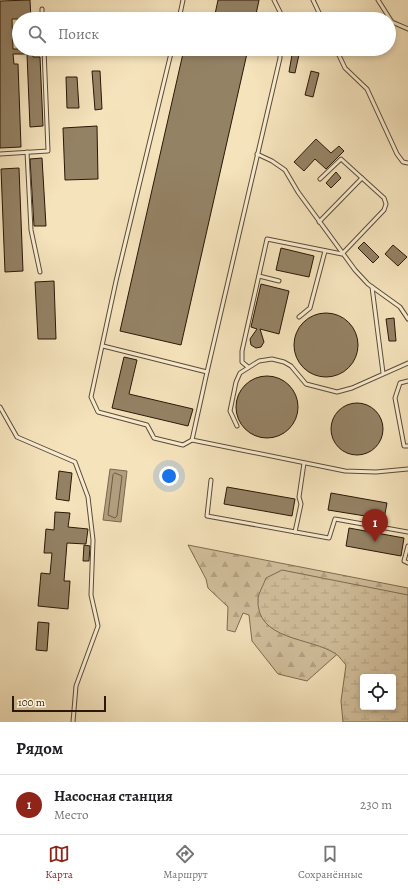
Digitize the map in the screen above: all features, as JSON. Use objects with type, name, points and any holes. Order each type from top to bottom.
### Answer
[{"type":"lane","points":[[180,12],[183,0]]},
{"type":"lane","points":[[274,0],[280,12]]},
{"type":"lane","points":[[313,0],[319,12]]},
{"type":"lane","points":[[378,0],[386,12]]},
{"type":"lane","points":[[396,24],[408,29]]},
{"type":"lane","points":[[0,154],[48,150],[44,56]]},
{"type":"lane","points":[[170,56],[116,281],[91,397],[98,412],[147,425],[154,438],[183,445],[192,440],[304,463],[359,472],[408,469]]},
{"type":"lane","points":[[192,440],[280,56]]},
{"type":"lane","points":[[339,56],[345,68],[366,89],[397,154],[403,162],[408,163]]},
{"type":"lane","points":[[27,152],[31,230],[40,272]]},
{"type":"lane","points":[[257,154],[272,161],[285,170],[342,254],[372,287],[400,307],[408,319]]},
{"type":"lane","points":[[320,179],[341,158],[384,198],[386,204],[384,210],[342,254]]},
{"type":"lane","points":[[319,222],[362,178]]},
{"type":"lane","points":[[248,367],[242,362],[242,351],[267,239],[342,254]]},
{"type":"lane","points":[[299,317],[310,308],[326,251]]},
{"type":"lane","points":[[259,276],[279,281]]},
{"type":"lane","points":[[372,287],[383,374]]},
{"type":"lane","points":[[103,346],[207,372]]},
{"type":"lane","points":[[237,426],[230,411],[232,396],[240,373],[259,361],[272,359],[284,362],[291,366],[306,384],[337,392],[352,388],[408,363]]},
{"type":"lane","points":[[408,381],[400,382],[395,398],[404,446],[408,446]]},
{"type":"lane","points":[[0,407],[17,437],[75,462],[88,497],[93,540],[91,595],[98,626],[76,686],[73,722]]},
{"type":"lane","points":[[295,532],[301,504],[299,497],[304,463]]},
{"type":"lane","points":[[211,480],[207,516],[329,538],[335,519],[408,532]]},
{"type":"lane","points":[[408,546],[404,561],[408,563]]},
{"type":"green space","points":[[188,545],[408,588],[408,716],[396,709],[396,674],[388,674],[343,649],[307,681],[278,674],[252,641],[249,615],[243,613],[235,632],[227,630],[228,607],[208,588],[206,579]]},
{"type":"green space","points":[[282,570],[408,595],[408,722],[343,722],[341,701],[346,665],[336,654],[325,648],[286,636],[265,622],[259,612],[259,593],[266,578]]},
{"type":"water","points":[[110,469],[127,471],[121,522],[103,520]]},
{"type":"building","points":[[30,0],[31,12],[12,12],[12,56],[14,64],[18,64],[21,147],[0,148],[0,1]]},
{"type":"building","points":[[218,0],[259,0],[256,12],[215,12]]},
{"type":"building","points":[[27,56],[40,57],[43,126],[30,127]]},
{"type":"building","points":[[182,56],[246,56],[181,345],[120,331]]},
{"type":"building","points":[[292,56],[299,56],[295,73],[289,72]]},
{"type":"building","points":[[92,71],[100,71],[102,109],[95,110]]},
{"type":"building","points":[[311,71],[319,73],[313,97],[305,95]]},
{"type":"building","points":[[66,77],[77,77],[79,108],[67,108]]},
{"type":"building","points":[[97,126],[98,179],[65,180],[63,128]]},
{"type":"building","points":[[316,139],[331,153],[339,146],[344,151],[326,169],[315,159],[304,171],[294,162]]},
{"type":"building","points":[[42,158],[46,226],[34,226],[30,159]]},
{"type":"building","points":[[19,168],[23,271],[5,272],[1,169]]},
{"type":"building","points":[[336,172],[341,178],[331,188],[326,183]]},
{"type":"building","points":[[364,242],[379,257],[373,263],[358,248]]},
{"type":"building","points":[[393,245],[407,257],[398,266],[385,254]]},
{"type":"building","points":[[281,248],[314,256],[309,277],[276,270]]},
{"type":"building","points":[[54,281],[56,339],[38,339],[35,282]]},
{"type":"building","points":[[261,284],[289,291],[279,334],[260,329],[264,342],[261,347],[256,348],[251,345],[250,339],[257,329],[251,327]]},
{"type":"building","points":[[326,313],[344,319],[352,327],[358,345],[352,363],[344,371],[326,377],[308,371],[300,363],[294,345],[300,327],[308,319]]},
{"type":"building","points":[[394,318],[396,341],[389,341],[386,319]]},
{"type":"building","points":[[124,357],[137,360],[129,394],[193,409],[188,426],[112,408]]},
{"type":"building","points":[[261,376],[273,376],[289,385],[296,395],[298,407],[296,419],[289,429],[273,438],[261,438],[250,433],[241,424],[236,413],[236,401],[241,390],[250,381]]},
{"type":"building","points":[[357,403],[371,407],[379,415],[383,429],[379,443],[371,451],[357,455],[343,451],[335,443],[331,429],[335,415],[343,407]]},
{"type":"building","points":[[59,471],[72,473],[69,501],[56,499]]},
{"type":"building","points":[[227,487],[295,499],[292,516],[224,504]]},
{"type":"building","points":[[331,493],[387,503],[384,519],[328,510]]},
{"type":"building","points":[[55,512],[70,513],[68,527],[88,529],[86,544],[67,543],[64,581],[70,581],[68,609],[38,606],[41,573],[50,574],[52,553],[44,553],[46,529],[54,530]]},
{"type":"building","points":[[349,528],[404,538],[401,556],[346,546]]},
{"type":"building","points":[[84,545],[90,546],[89,561],[83,561]]},
{"type":"building","points":[[38,622],[49,623],[47,651],[36,650]]},
{"type":"place","name":"Насосная станция","points":[[375,542]]}]
